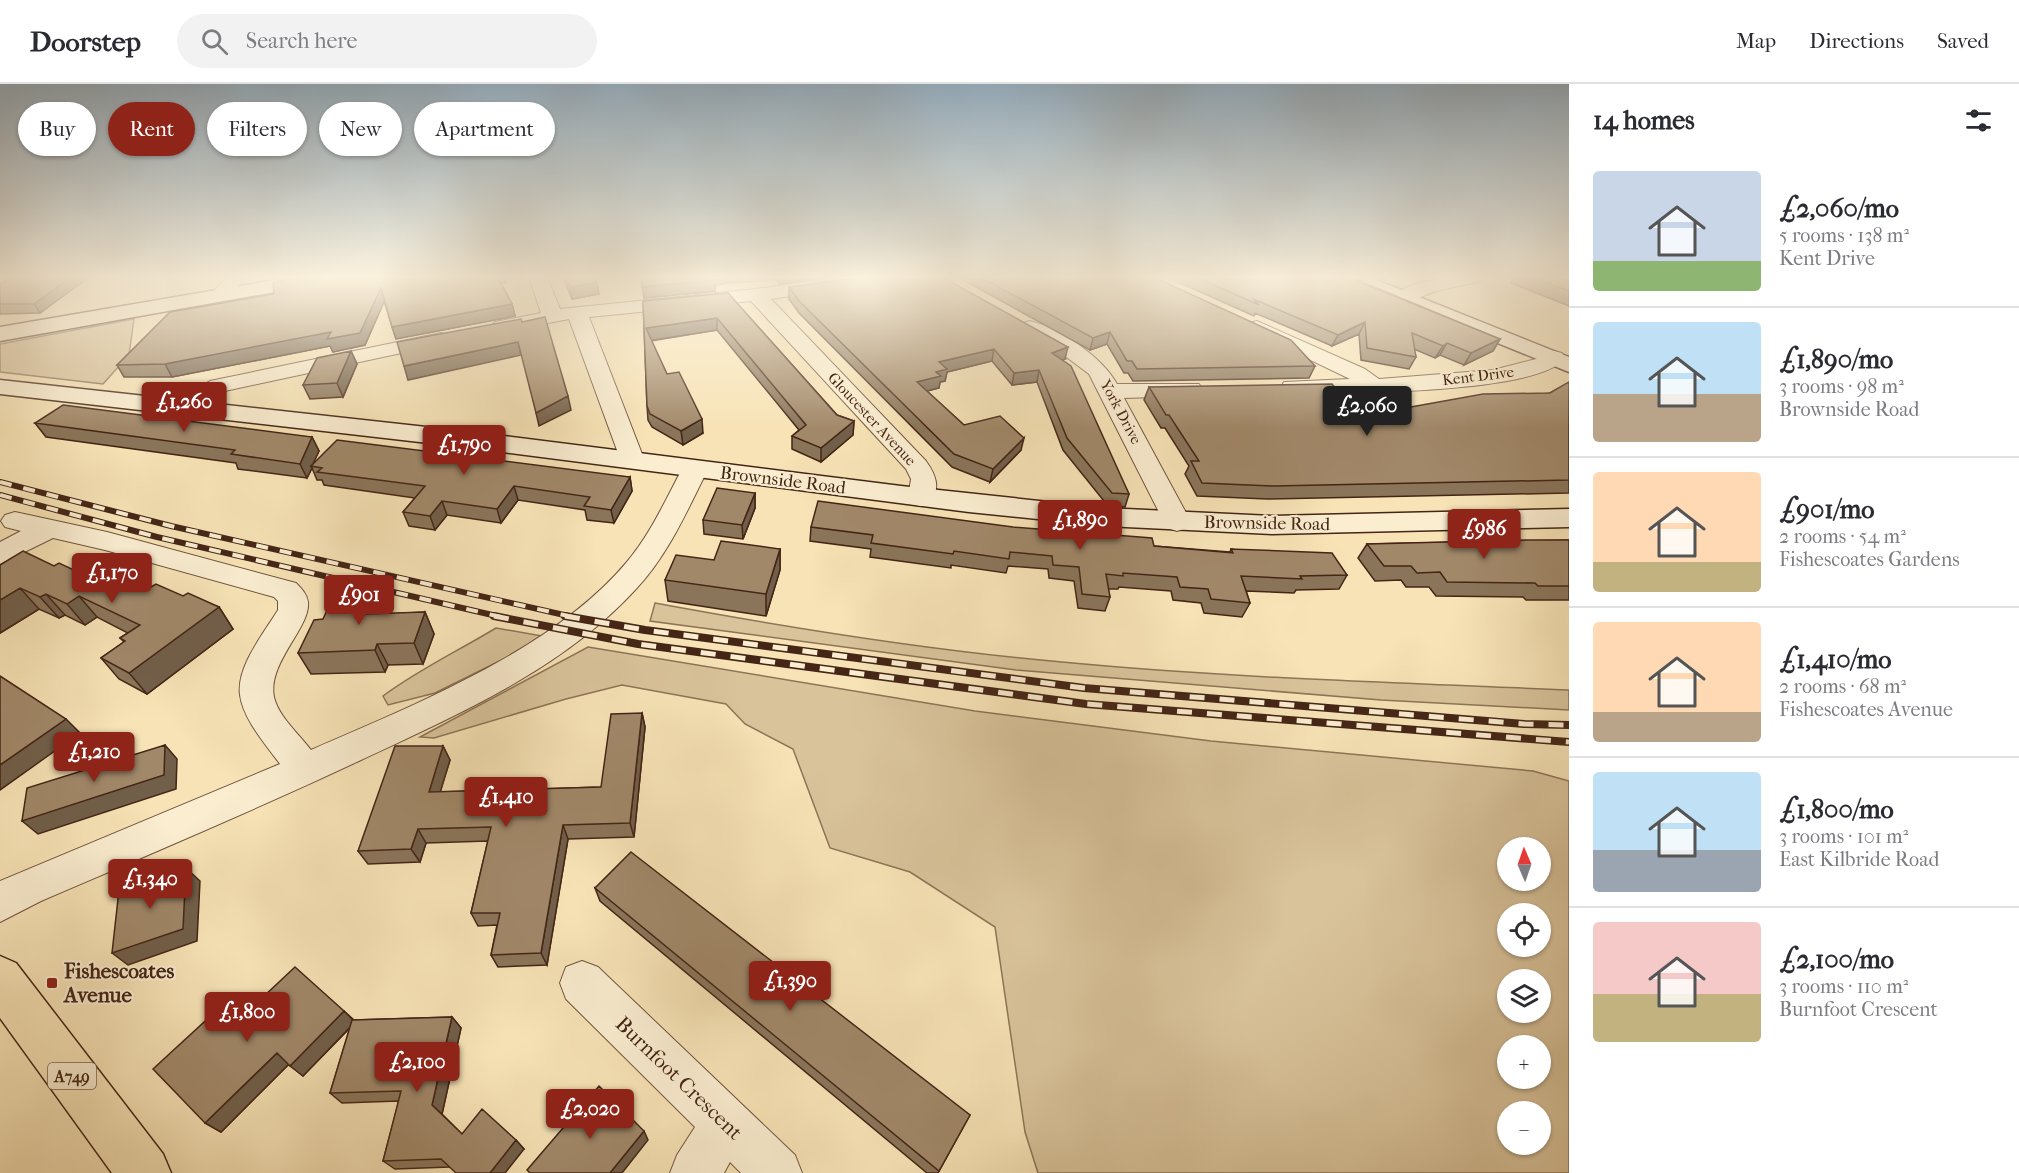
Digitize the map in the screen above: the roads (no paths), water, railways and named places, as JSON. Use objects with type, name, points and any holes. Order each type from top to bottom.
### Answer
[{"type":"main road","name":"A749","points":[[2,984],[144,1173]]},
{"type":"street","points":[[0,334],[35,328]]},
{"type":"street","points":[[483,330],[494,328]]},
{"type":"street","points":[[584,328],[632,459]]},
{"type":"street","name":"Gloucester Avenue","points":[[787,328],[917,466],[924,479],[921,498]]},
{"type":"street","name":"York Drive","points":[[1031,328],[1073,351],[1098,370],[1111,391],[1177,522]]},
{"type":"street","points":[[1258,328],[1357,374],[1374,386]]},
{"type":"street","points":[[1477,328],[1562,362]]},
{"type":"street","points":[[181,408],[218,386],[460,335]]},
{"type":"street","name":"Kent Drive","points":[[1267,388],[1374,386],[1493,377],[1548,363],[1562,362]]},
{"type":"street","name":"Brownside Road","points":[[0,387],[632,459],[921,498],[1177,522],[1309,525],[1569,518]]},
{"type":"street","points":[[1111,391],[1219,389]]},
{"type":"street","points":[[0,903],[27,888],[305,770],[479,689],[556,642],[624,584],[654,548],[695,469]]},
{"type":"street","points":[[15,520],[107,541],[285,590],[293,599],[293,610],[260,674],[256,694],[262,708],[305,770]]},
{"type":"street","points":[[0,554],[50,528]]},
{"type":"street","name":"Burnfoot Crescent","points":[[582,983],[725,1125],[777,1173]]},
{"type":"street","points":[[695,1173],[725,1125]]},
{"type":"railway","points":[[0,482],[171,526],[573,617]]},
{"type":"railway","points":[[0,495],[157,537],[501,617]]},
{"type":"railway","points":[[494,616],[638,644],[1086,704],[1569,742]]},
{"type":"railway","points":[[565,616],[645,630],[1084,688],[1524,724],[1569,725]]},
{"type":"place","name":"Fishescoates Avenue","points":[[52,983]]}]
